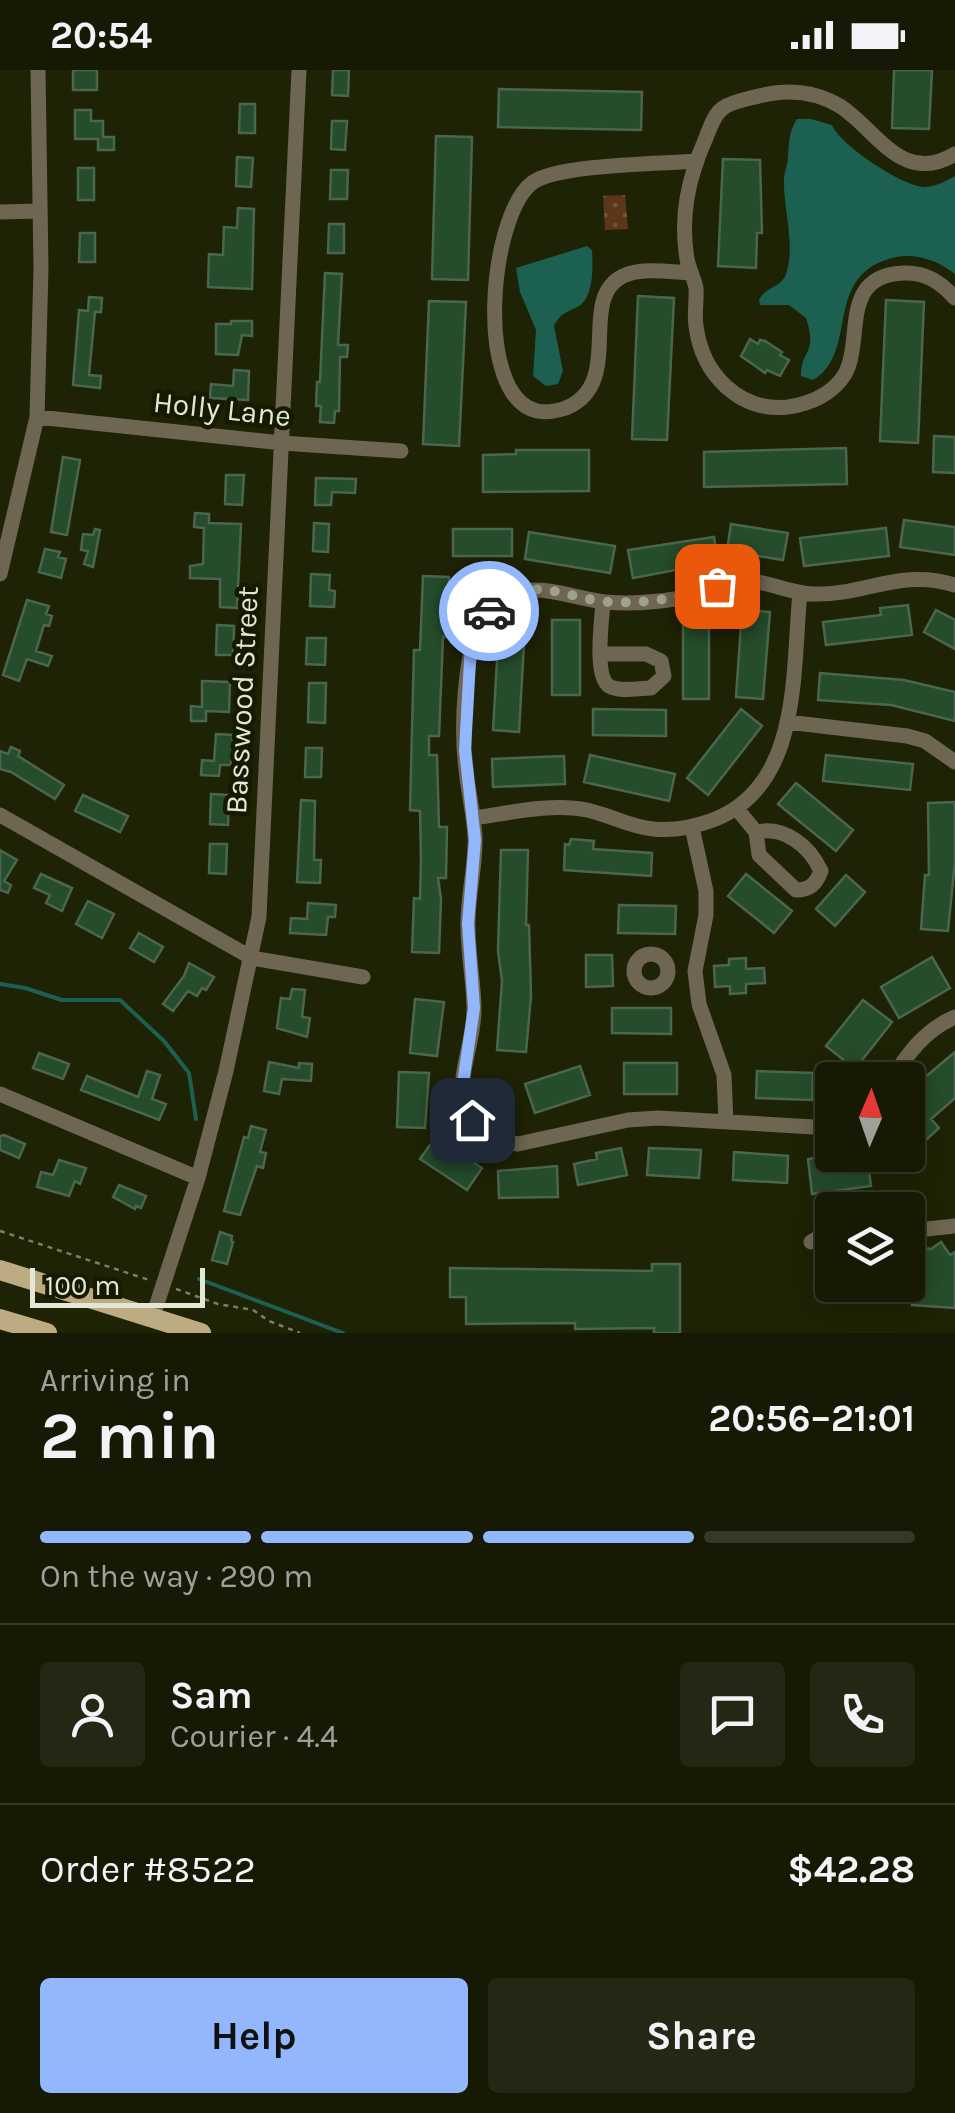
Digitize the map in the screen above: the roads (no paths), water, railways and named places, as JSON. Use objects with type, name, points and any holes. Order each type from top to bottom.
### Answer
[{"type":"main road","points":[[0,1270],[201,1333]]},
{"type":"main road","points":[[0,1319],[47,1333]]},
{"type":"street","points":[[0,574],[37,417],[41,268],[38,70]]},
{"type":"street","name":"Basswood Street","points":[[152,1318],[198,1178],[259,918],[299,70]]},
{"type":"street","points":[[955,154],[932,163],[908,160],[893,154],[850,114],[824,98],[777,92],[721,110],[697,160],[684,217],[696,287],[696,324],[704,350],[732,394],[757,406],[793,406],[810,402],[832,389],[846,372],[860,300],[878,279],[900,273],[923,274],[955,298]]},
{"type":"street","points":[[691,273],[638,272],[623,276],[612,285],[604,296],[596,376],[576,403],[550,412],[536,411],[524,406],[506,386],[495,334],[497,275],[508,227],[524,190],[535,180],[566,171],[697,160]]},
{"type":"street","points":[[0,212],[39,211]]},
{"type":"street","name":"Holly Lane","points":[[37,417],[282,444],[401,451]]},
{"type":"street","points":[[815,1127],[628,1120],[518,1144],[502,1142],[472,1120],[463,1103],[474,1008],[468,924],[474,818],[465,750],[471,643],[486,614],[511,594],[528,590],[573,593],[603,602],[681,598],[740,581],[800,594],[840,592],[902,580],[955,585]]},
{"type":"street","points":[[474,818],[563,807],[590,810],[646,828],[692,827],[737,809],[770,772],[783,743],[800,594]]},
{"type":"street","points":[[600,654],[603,602]]},
{"type":"street","points":[[787,722],[907,736],[937,747],[955,762]]},
{"type":"street","points":[[737,809],[756,832],[759,856],[796,890],[806,890],[817,882],[821,871],[815,858],[794,840],[774,829],[756,832]]},
{"type":"street","points":[[0,814],[252,958],[363,977]]},
{"type":"street","points":[[692,827],[706,891],[706,915],[695,971],[699,1004],[724,1075],[726,1122]]},
{"type":"street","points":[[668,971],[695,971]]},
{"type":"street","points":[[902,1062],[926,1034],[955,1017]]},
{"type":"street","points":[[0,1094],[198,1178]]},
{"type":"street","points":[[925,1229],[955,1226]]},
{"type":"street","points":[[811,1242],[815,1240]]},
{"type":"water","points":[[797,119],[832,125],[859,153],[914,185],[932,186],[955,176],[955,274],[935,262],[912,256],[896,257],[873,266],[858,279],[849,296],[836,351],[813,380],[801,376],[810,345],[806,318],[789,305],[760,305],[759,300],[784,279],[789,263],[784,177]]},
{"type":"water","points":[[587,246],[592,250],[588,296],[554,326],[563,371],[558,384],[546,386],[533,376],[536,330],[520,292],[516,268]]},
{"type":"waterway","points":[[0,984],[62,1000],[120,1000],[164,1041],[189,1073],[196,1119]]},
{"type":"waterway","points":[[199,1279],[343,1333]]}]
